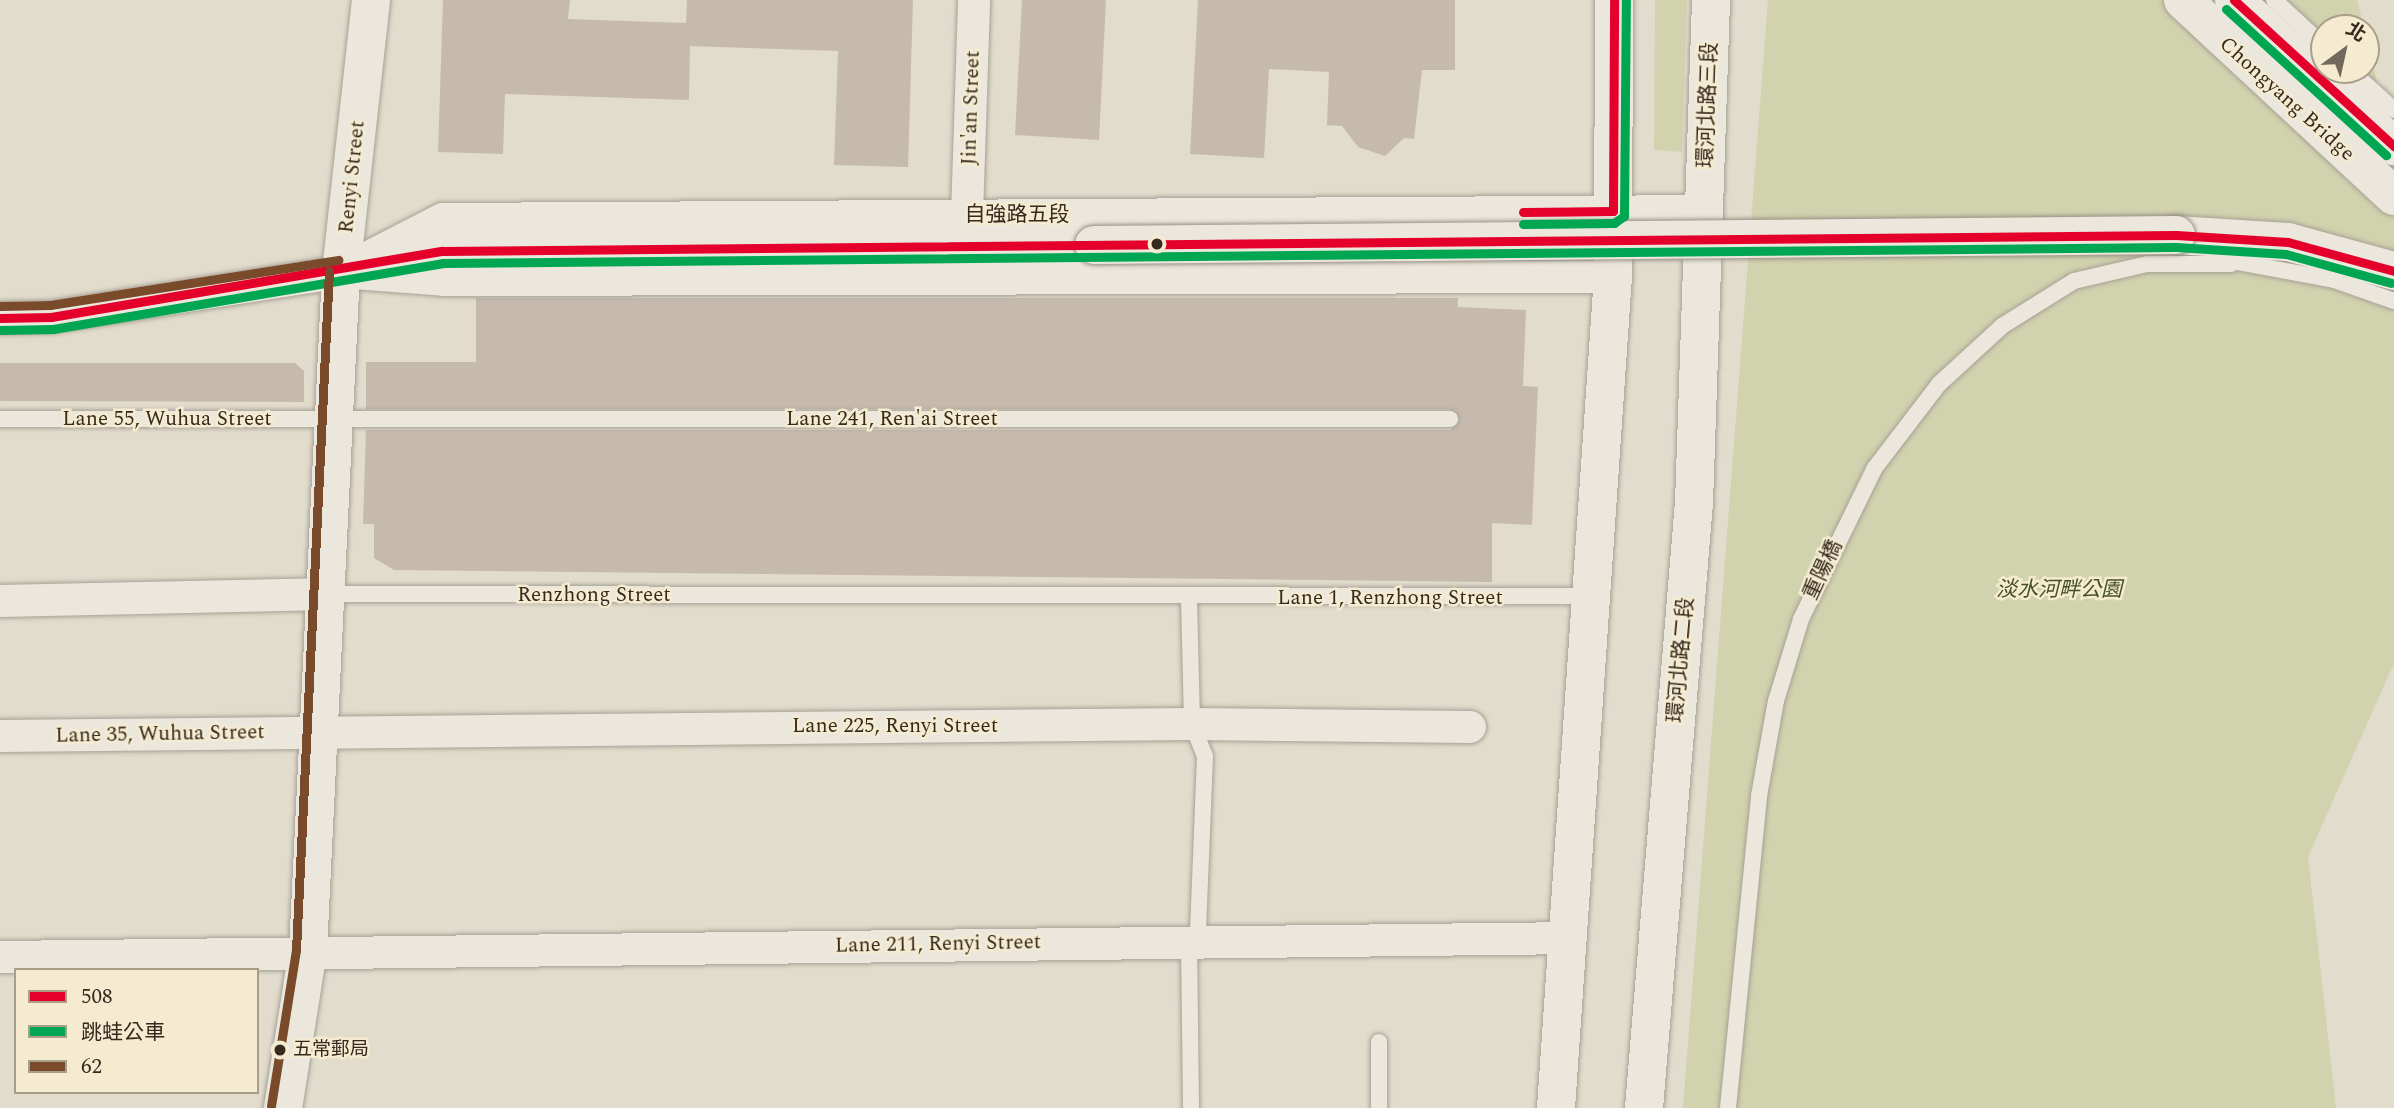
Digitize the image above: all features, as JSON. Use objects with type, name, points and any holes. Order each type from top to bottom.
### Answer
[{"type":"main road","name":"Renyi Street","points":[[284,1108],[308,951],[341,272],[371,0]]},
{"type":"main road","points":[[1556,1108],[1613,277],[1614,0]]},
{"type":"main road","name":"環河北路三段","points":[[1705,211],[1711,0]]},
{"type":"main road","name":"Chongyang Bridge","points":[[2183,0],[2394,196]]},
{"type":"main road","name":"Chongyang Bridge","points":[[2234,0],[2394,146]]},
{"type":"main road","name":"環河北路二段","points":[[1644,1108],[1694,503],[1705,211]]},
{"type":"main road","points":[[341,272],[442,251],[2176,235],[2288,242],[2394,271]]},
{"type":"street","name":"Jin'an Street","points":[[967,215],[974,0]]},
{"type":"street","name":"自強路五段","points":[[341,272],[443,219],[1705,211]]},
{"type":"street","name":"自強路五段","points":[[0,318],[51,317],[341,272],[443,280],[1613,277]]},
{"type":"street","name":"Renzhong Street","points":[[0,601],[326,594]]},
{"type":"street","name":"Lane 225, Renyi Street","points":[[320,731],[1192,724],[1470,727]]},
{"type":"street","name":"Lane 35, Wuhua Street","points":[[0,736],[320,731]]},
{"type":"street","name":"Lane 211, Renyi Street","points":[[0,957],[308,951],[1568,938]]},
{"type":"lane","points":[[2274,0],[2310,33]]},
{"type":"lane","points":[[2365,84],[2394,110]]},
{"type":"lane","name":"重陽橋","points":[[2176,235],[2231,264]]},
{"type":"lane","name":"重陽橋","points":[[1728,1108],[1759,796],[1776,701],[1801,619],[1874,469],[1938,384],[2002,326],[2074,281],[2147,264],[2231,264],[2334,280],[2394,301]]},
{"type":"lane","name":"Lane 55, Wuhua Street","points":[[0,419],[335,419]]},
{"type":"lane","name":"Lane 241, Ren'ai Street","points":[[335,419],[1450,419]]},
{"type":"lane","name":"Renzhong Street","points":[[326,594],[1189,599]]},
{"type":"lane","name":"Lane 1, Renzhong Street","points":[[1189,599],[1592,596]]},
{"type":"lane","points":[[1189,599],[1192,724],[1205,757],[1198,930],[1189,941],[1191,1108]]},
{"type":"lane","points":[[1379,1042],[1379,1108]]},
{"type":"green space","points":[[1655,0],[1687,0],[1682,152],[1654,150]]},
{"type":"green space","name":"淡水河畔公園","points":[[1768,0],[2357,0],[2360,14],[2310,14],[2310,84],[2378,84],[2394,152],[2394,663],[2308,857],[2336,1108],[1683,1108]]},
{"type":"building","points":[[443,0],[570,0],[568,19],[686,23],[687,0],[913,0],[908,167],[834,165],[838,51],[690,46],[689,100],[505,94],[503,154],[438,152]]},
{"type":"building","points":[[1022,0],[1106,0],[1099,140],[1015,135]]},
{"type":"building","points":[[1198,0],[1455,0],[1455,70],[1422,70],[1414,139],[1404,138],[1385,156],[1358,147],[1342,126],[1327,125],[1329,72],[1269,69],[1264,158],[1190,154]]},
{"type":"building","points":[[476,298],[1458,298],[1458,307],[1526,310],[1523,386],[1538,387],[1532,525],[1492,523],[1492,582],[394,570],[374,558],[374,524],[363,524],[366,430],[1450,430],[1460,420],[1450,409],[366,409],[366,362],[476,362]]},
{"type":"building","points":[[0,363],[295,363],[304,371],[304,402],[0,401]]},
{"type":"transit line","name":"508","points":[[1523,212],[1613,211],[1614,0]]},
{"type":"transit line","name":"跳蛙公車","points":[[1523,224],[1614,223],[1624,216],[1626,0]]},
{"type":"transit line","name":"508","points":[[2234,0],[2394,146]]},
{"type":"transit line","name":"跳蛙公車","points":[[2226,9],[2386,155]]},
{"type":"transit line","name":"508","points":[[0,318],[51,317],[442,251],[2176,235],[2288,242],[2394,271]]},
{"type":"transit line","name":"跳蛙公車","points":[[0,330],[53,329],[443,263],[2176,247],[2286,254],[2391,283]]},
{"type":"transit line","name":"62","points":[[0,306],[50,305],[339,260]]},
{"type":"transit line","name":"62","points":[[271,1106],[296,950],[329,271]]},
{"type":"place","name":"五常郵局","points":[[280,1050]]}]
